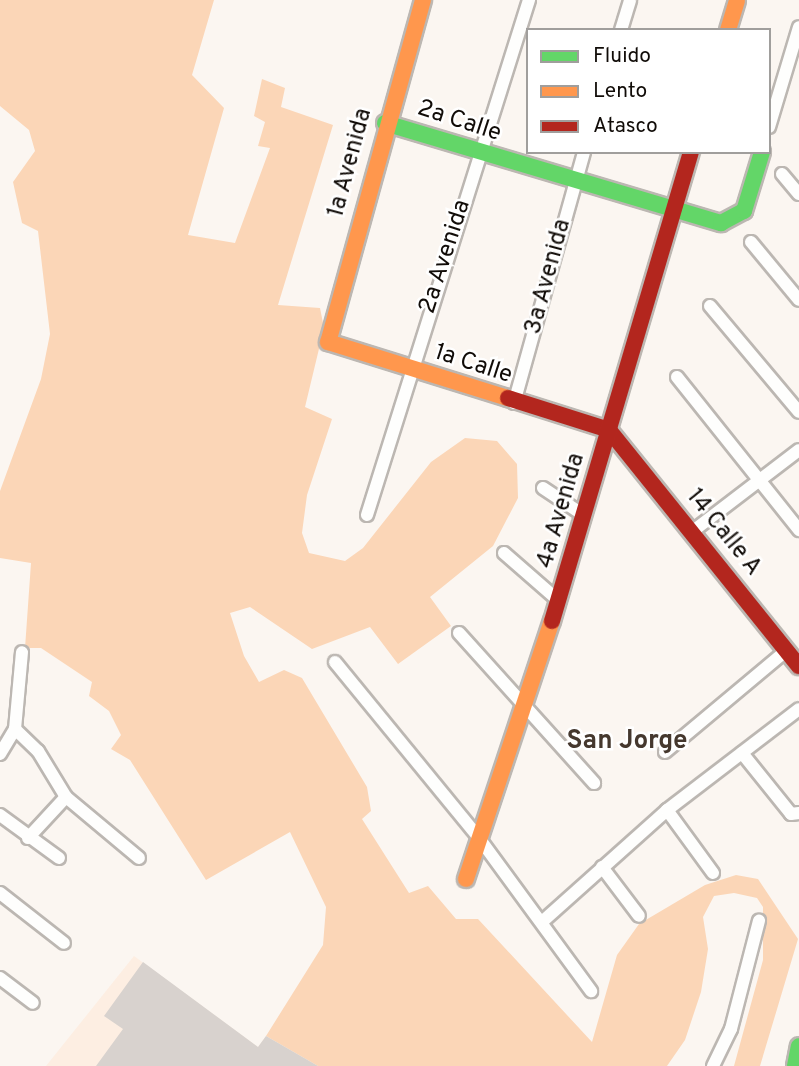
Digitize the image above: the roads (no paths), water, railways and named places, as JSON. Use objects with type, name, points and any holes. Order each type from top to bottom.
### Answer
[{"type":"street","name":"1a Avenida","points":[[327,340],[385,123],[423,0]]},
{"type":"street","name":"2a Avenida","points":[[367,515],[410,369],[529,0]]},
{"type":"street","points":[[622,28],[630,0]]},
{"type":"street","points":[[729,28],[737,0]]},
{"type":"street","points":[[771,120],[799,27]]},
{"type":"street","name":"2a Calle","points":[[385,123],[480,154],[721,223],[744,211],[761,154]]},
{"type":"street","name":"3a Avenida","points":[[514,402],[583,154]]},
{"type":"street","name":"4a Avenida","points":[[466,879],[527,706],[690,154]]},
{"type":"street","points":[[782,174],[799,194]]},
{"type":"street","points":[[751,242],[799,300]]},
{"type":"street","points":[[710,306],[799,412]]},
{"type":"street","name":"1a Calle","points":[[327,340],[410,369],[609,430]]},
{"type":"street","points":[[677,377],[799,530]]},
{"type":"street","name":"14 Calle A","points":[[609,430],[799,666]]},
{"type":"street","points":[[693,531],[799,450]]},
{"type":"street","points":[[543,488],[584,516]]},
{"type":"street","points":[[504,553],[559,601]]},
{"type":"street","points":[[458,633],[594,783]]},
{"type":"street","points":[[665,752],[787,650]]},
{"type":"street","points":[[0,754],[15,729],[22,652]]},
{"type":"street","points":[[335,663],[479,838],[543,921],[591,991]]},
{"type":"street","points":[[543,921],[667,810],[799,709]]},
{"type":"street","points":[[15,729],[38,751],[66,797],[139,858]]},
{"type":"street","points":[[742,753],[791,814],[799,813]]},
{"type":"street","points":[[28,838],[66,797]]},
{"type":"street","points":[[667,810],[713,873]]},
{"type":"street","points":[[0,815],[59,858]]},
{"type":"street","points":[[602,867],[639,916]]},
{"type":"street","points":[[0,892],[64,943]]},
{"type":"street","points":[[712,1066],[731,1029],[759,921]]},
{"type":"street","points":[[0,978],[33,1003]]},
{"type":"street","points":[[795,1066],[799,1046]]},
{"type":"district","name":"San Jorge","points":[[627,742]]}]
